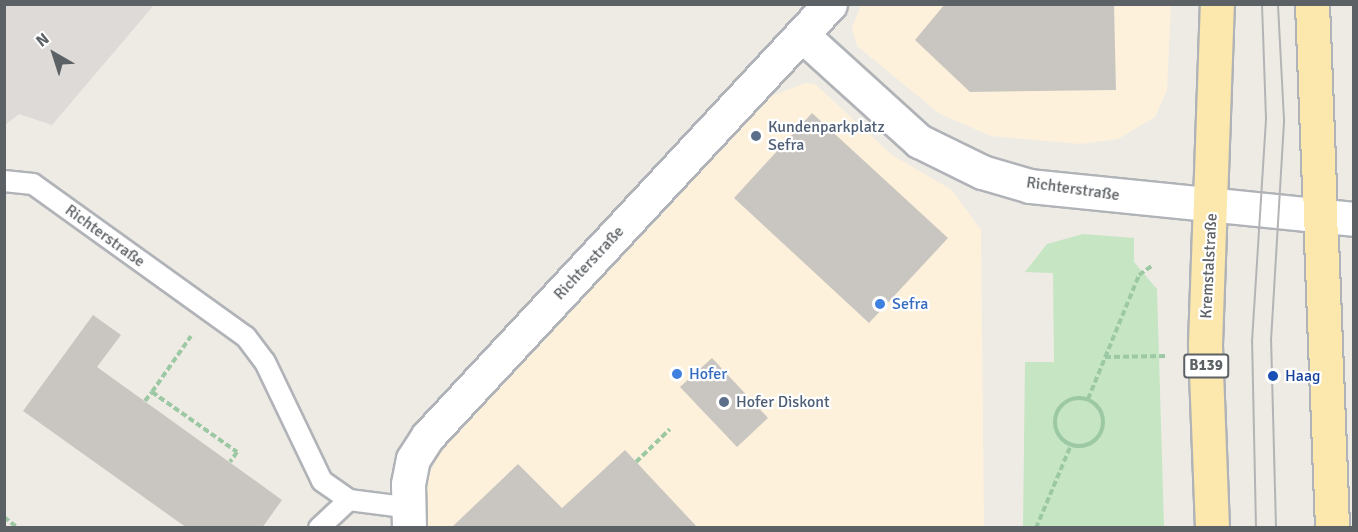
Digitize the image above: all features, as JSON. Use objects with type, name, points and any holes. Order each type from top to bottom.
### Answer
[{"type":"main road","name":"Kremstalstraße","points":[[1212,528],[1205,344],[1212,205],[1217,4]]},
{"type":"main road","points":[[1312,4],[1322,216],[1332,528]]},
{"type":"street","name":"Richterstraße","points":[[407,517],[413,459],[428,436],[830,4]]},
{"type":"street","name":"Richterstraße","points":[[802,35],[919,141],[982,172],[1030,186],[1353,219]]},
{"type":"lane","name":"Richterstraße","points":[[4,181],[33,184],[246,337],[265,362],[317,473],[349,500],[407,517]]},
{"type":"lane","points":[[319,528],[349,500]]},
{"type":"path","points":[[1088,399],[1139,275],[1154,265]]},
{"type":"path","points":[[145,401],[209,311]]},
{"type":"path","points":[[1105,357],[1170,356]]},
{"type":"path","points":[[152,392],[237,452],[230,462]]},
{"type":"path","points":[[1088,399],[1099,408],[1100,434],[1091,443],[1071,445],[1060,437],[1056,414],[1065,402],[1088,399]]},
{"type":"path","points":[[636,462],[670,429]]},
{"type":"path","points":[[1035,528],[1071,445]]},
{"type":"path","points":[[4,517],[18,528]]},
{"type":"shaded area","points":[[5,4],[154,5],[52,125],[19,114],[5,125]]},
{"type":"shaded area","points":[[861,5],[1171,5],[1167,90],[1155,117],[1118,139],[1080,144],[991,136],[940,114],[857,46],[852,28]]},
{"type":"shaded area","points":[[805,83],[815,84],[892,155],[952,190],[981,230],[984,527],[428,527],[424,487],[438,455],[772,96]]},
{"type":"green space","points":[[1083,234],[1134,238],[1134,262],[1157,289],[1164,527],[1023,527],[1025,362],[1054,362],[1053,273],[1025,272],[1047,244]]},
{"type":"building","points":[[945,4],[1114,4],[1116,90],[970,92],[915,40]]},
{"type":"building","points":[[812,113],[948,238],[869,323],[734,198]]},
{"type":"building","points":[[93,315],[121,335],[97,367],[282,500],[262,528],[187,528],[23,411]]},
{"type":"building","name":"Hofer Diskont","points":[[712,358],[768,418],[737,447],[680,387]]},
{"type":"building","points":[[625,450],[698,528],[451,528],[518,464],[562,508]]},
{"type":"tram line","points":[[1256,528],[1252,342],[1266,119],[1262,4]]},
{"type":"tram line","points":[[1276,528],[1271,341],[1284,120],[1278,4]]},
{"type":"place","name":"Kundenparkplatz Sefra","points":[[756,136]]},
{"type":"place","name":"Sefra","points":[[880,304]]},
{"type":"place","name":"Hofer","points":[[677,374]]},
{"type":"place","name":"Haag","points":[[1273,376]]},
{"type":"place","name":"Hofer Diskont","points":[[724,402]]}]
